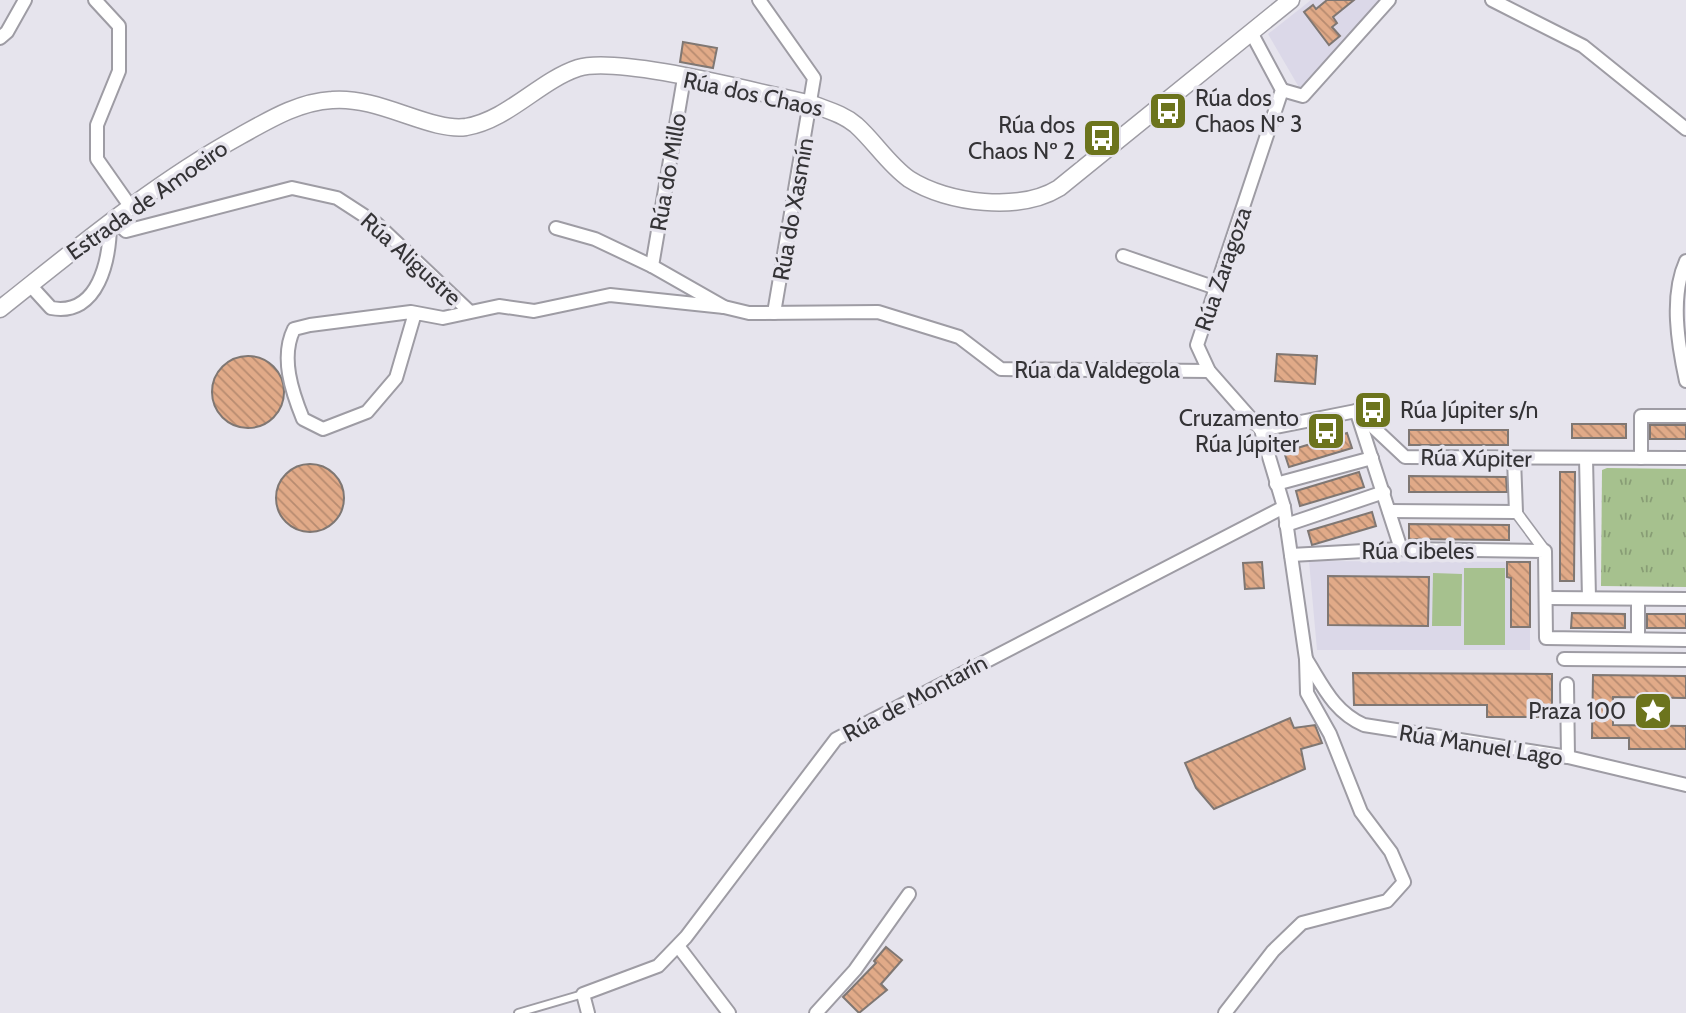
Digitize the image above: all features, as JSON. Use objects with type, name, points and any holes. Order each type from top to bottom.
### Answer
[{"type":"street","points":[[0,38],[7,32],[25,0]]},
{"type":"street","points":[[95,0],[119,26],[119,71],[97,125],[97,159],[130,206]]},
{"type":"street","name":"Rúa do Xasmín","points":[[759,0],[814,78],[812,104],[774,313]]},
{"type":"street","name":"Rúa dos Chaos","points":[[386,106],[445,126],[466,127],[494,116],[562,75],[592,65],[634,68],[812,104],[855,124],[889,161],[909,178],[926,187],[983,201],[1017,204],[1059,188],[1291,0]]},
{"type":"street","points":[[1252,34],[1282,90],[1303,96],[1389,0]]},
{"type":"street","points":[[1492,0],[1583,46],[1686,130]]},
{"type":"street","name":"Rúa do Millo","points":[[652,267],[684,78]]},
{"type":"street","name":"Rúa Zaragoza","points":[[1226,1013],[1273,951],[1302,923],[1387,901],[1404,882],[1391,852],[1361,812],[1330,734],[1307,693],[1306,659],[1284,507],[1261,430],[1209,371],[1197,345],[1282,90]]},
{"type":"street","name":"Estrada de Amoeiro","points":[[0,309],[130,206],[197,159],[277,115],[329,100],[362,101],[386,106]]},
{"type":"street","name":"Rúa Aligustre","points":[[112,221],[126,231],[292,188],[337,198],[377,224],[469,311]]},
{"type":"street","points":[[30,285],[51,308],[71,309],[82,305],[98,284],[106,261],[112,221]]},
{"type":"street","name":"Rúa da Valdegola","points":[[556,228],[594,239],[724,306],[749,313],[878,312],[959,337],[1002,369],[1209,371]]},
{"type":"street","points":[[1123,256],[1216,288]]},
{"type":"street","points":[[1686,261],[1678,296],[1680,353],[1686,381]]},
{"type":"street","points":[[415,313],[396,378],[367,412],[323,429],[303,419],[291,392],[287,342],[294,329],[415,313],[443,318],[499,306],[534,311],[610,295],[724,306]]},
{"type":"street","points":[[1261,430],[1356,411],[1401,549]]},
{"type":"street","name":"Rúa Xúpiter","points":[[1356,411],[1405,457],[1686,458]]},
{"type":"street","points":[[1641,458],[1641,416],[1686,416]]},
{"type":"street","points":[[1276,484],[1372,458]]},
{"type":"street","points":[[1586,458],[1589,598]]},
{"type":"street","points":[[1514,459],[1516,512],[1545,551],[1546,638],[1686,639]]},
{"type":"street","points":[[1286,525],[1384,492]]},
{"type":"street","name":"Rúa de Montarín","points":[[583,994],[658,966],[678,946],[836,739],[1284,507]]},
{"type":"street","points":[[1389,511],[1516,512]]},
{"type":"street","name":"Rúa Cibeles","points":[[1291,555],[1401,549],[1545,551]]},
{"type":"street","points":[[1546,598],[1686,599]]},
{"type":"street","points":[[1638,599],[1639,639]]},
{"type":"street","name":"Rúa Manuel Lago","points":[[1306,659],[1333,703],[1343,714],[1364,725],[1568,757],[1686,785]]},
{"type":"street","points":[[1564,659],[1686,660]]},
{"type":"street","points":[[1567,684],[1568,757]]},
{"type":"street","points":[[816,1013],[855,970],[909,894]]},
{"type":"street","points":[[678,946],[729,1013]]},
{"type":"street","points":[[583,994],[588,1013]]},
{"type":"lane","points":[[518,1013],[583,994]]},
{"type":"shaded area","points":[[1311,0],[1385,0],[1307,86],[1300,89],[1268,34]]},
{"type":"shaded area","points":[[1309,561],[1530,562],[1530,650],[1317,650]]},
{"type":"green space","points":[[1686,469],[1686,587],[1601,586],[1602,470]]},
{"type":"green space","points":[[1464,568],[1505,568],[1505,645],[1464,645]]},
{"type":"green space","points":[[1433,573],[1462,574],[1461,626],[1432,626]]},
{"type":"building","points":[[1327,0],[1354,0],[1333,17],[1337,23],[1332,27],[1340,36],[1329,45],[1304,12],[1313,5],[1316,9]]},
{"type":"building","points":[[683,42],[717,48],[713,68],[680,62]]},
{"type":"building","points":[[1277,354],[1317,356],[1315,384],[1275,381]]},
{"type":"building","points":[[255,356],[274,366],[282,378],[282,406],[274,418],[262,426],[241,428],[222,418],[214,406],[212,385],[222,366],[234,358]]},
{"type":"building","points":[[1572,424],[1626,424],[1626,438],[1572,438]]},
{"type":"building","points":[[1650,425],[1686,425],[1686,439],[1650,439]]},
{"type":"building","points":[[1409,430],[1508,430],[1508,445],[1409,445]]},
{"type":"building","points":[[1347,433],[1352,448],[1289,467],[1284,452]]},
{"type":"building","points":[[310,464],[323,467],[334,474],[341,485],[344,498],[341,511],[334,522],[323,529],[310,532],[297,529],[286,522],[279,511],[276,498],[279,485],[286,474],[297,467]]},
{"type":"building","points":[[1359,472],[1364,487],[1300,506],[1296,491]]},
{"type":"building","points":[[1560,472],[1575,472],[1574,581],[1560,581]]},
{"type":"building","points":[[1409,476],[1506,477],[1507,492],[1409,492]]},
{"type":"building","points":[[1372,512],[1376,526],[1312,545],[1308,531]]},
{"type":"building","points":[[1409,524],[1509,525],[1509,540],[1409,539]]},
{"type":"building","points":[[1262,562],[1264,588],[1245,589],[1243,563]]},
{"type":"building","points":[[1507,562],[1530,562],[1530,627],[1511,627],[1511,578],[1507,577]]},
{"type":"building","points":[[1328,576],[1429,577],[1428,626],[1328,625]]},
{"type":"building","points":[[1572,613],[1625,614],[1625,628],[1571,628]]},
{"type":"building","points":[[1647,614],[1686,614],[1686,628],[1647,628]]},
{"type":"building","points":[[1353,673],[1552,674],[1552,717],[1487,717],[1487,705],[1354,705]]},
{"type":"building","points":[[1593,675],[1686,676],[1686,698],[1613,697],[1613,725],[1686,726],[1686,749],[1629,749],[1629,738],[1592,738]]},
{"type":"building","points":[[1290,718],[1294,728],[1315,725],[1322,743],[1301,749],[1305,769],[1214,809],[1196,788],[1185,763]]},
{"type":"building","points":[[886,947],[902,960],[881,984],[887,990],[859,1013],[843,997],[876,963],[874,961]]},
{"type":"place","name":"Rúa dos Chaos Nº 3","points":[[1168,111]]},
{"type":"place","name":"Rúa dos Chaos Nº 2","points":[[1102,138]]},
{"type":"place","name":"Rúa Júpiter s/n","points":[[1373,410]]},
{"type":"place","name":"Cruzamento Rúa Júpiter","points":[[1326,431]]},
{"type":"place","name":"Praza 100","points":[[1653,711]]}]
